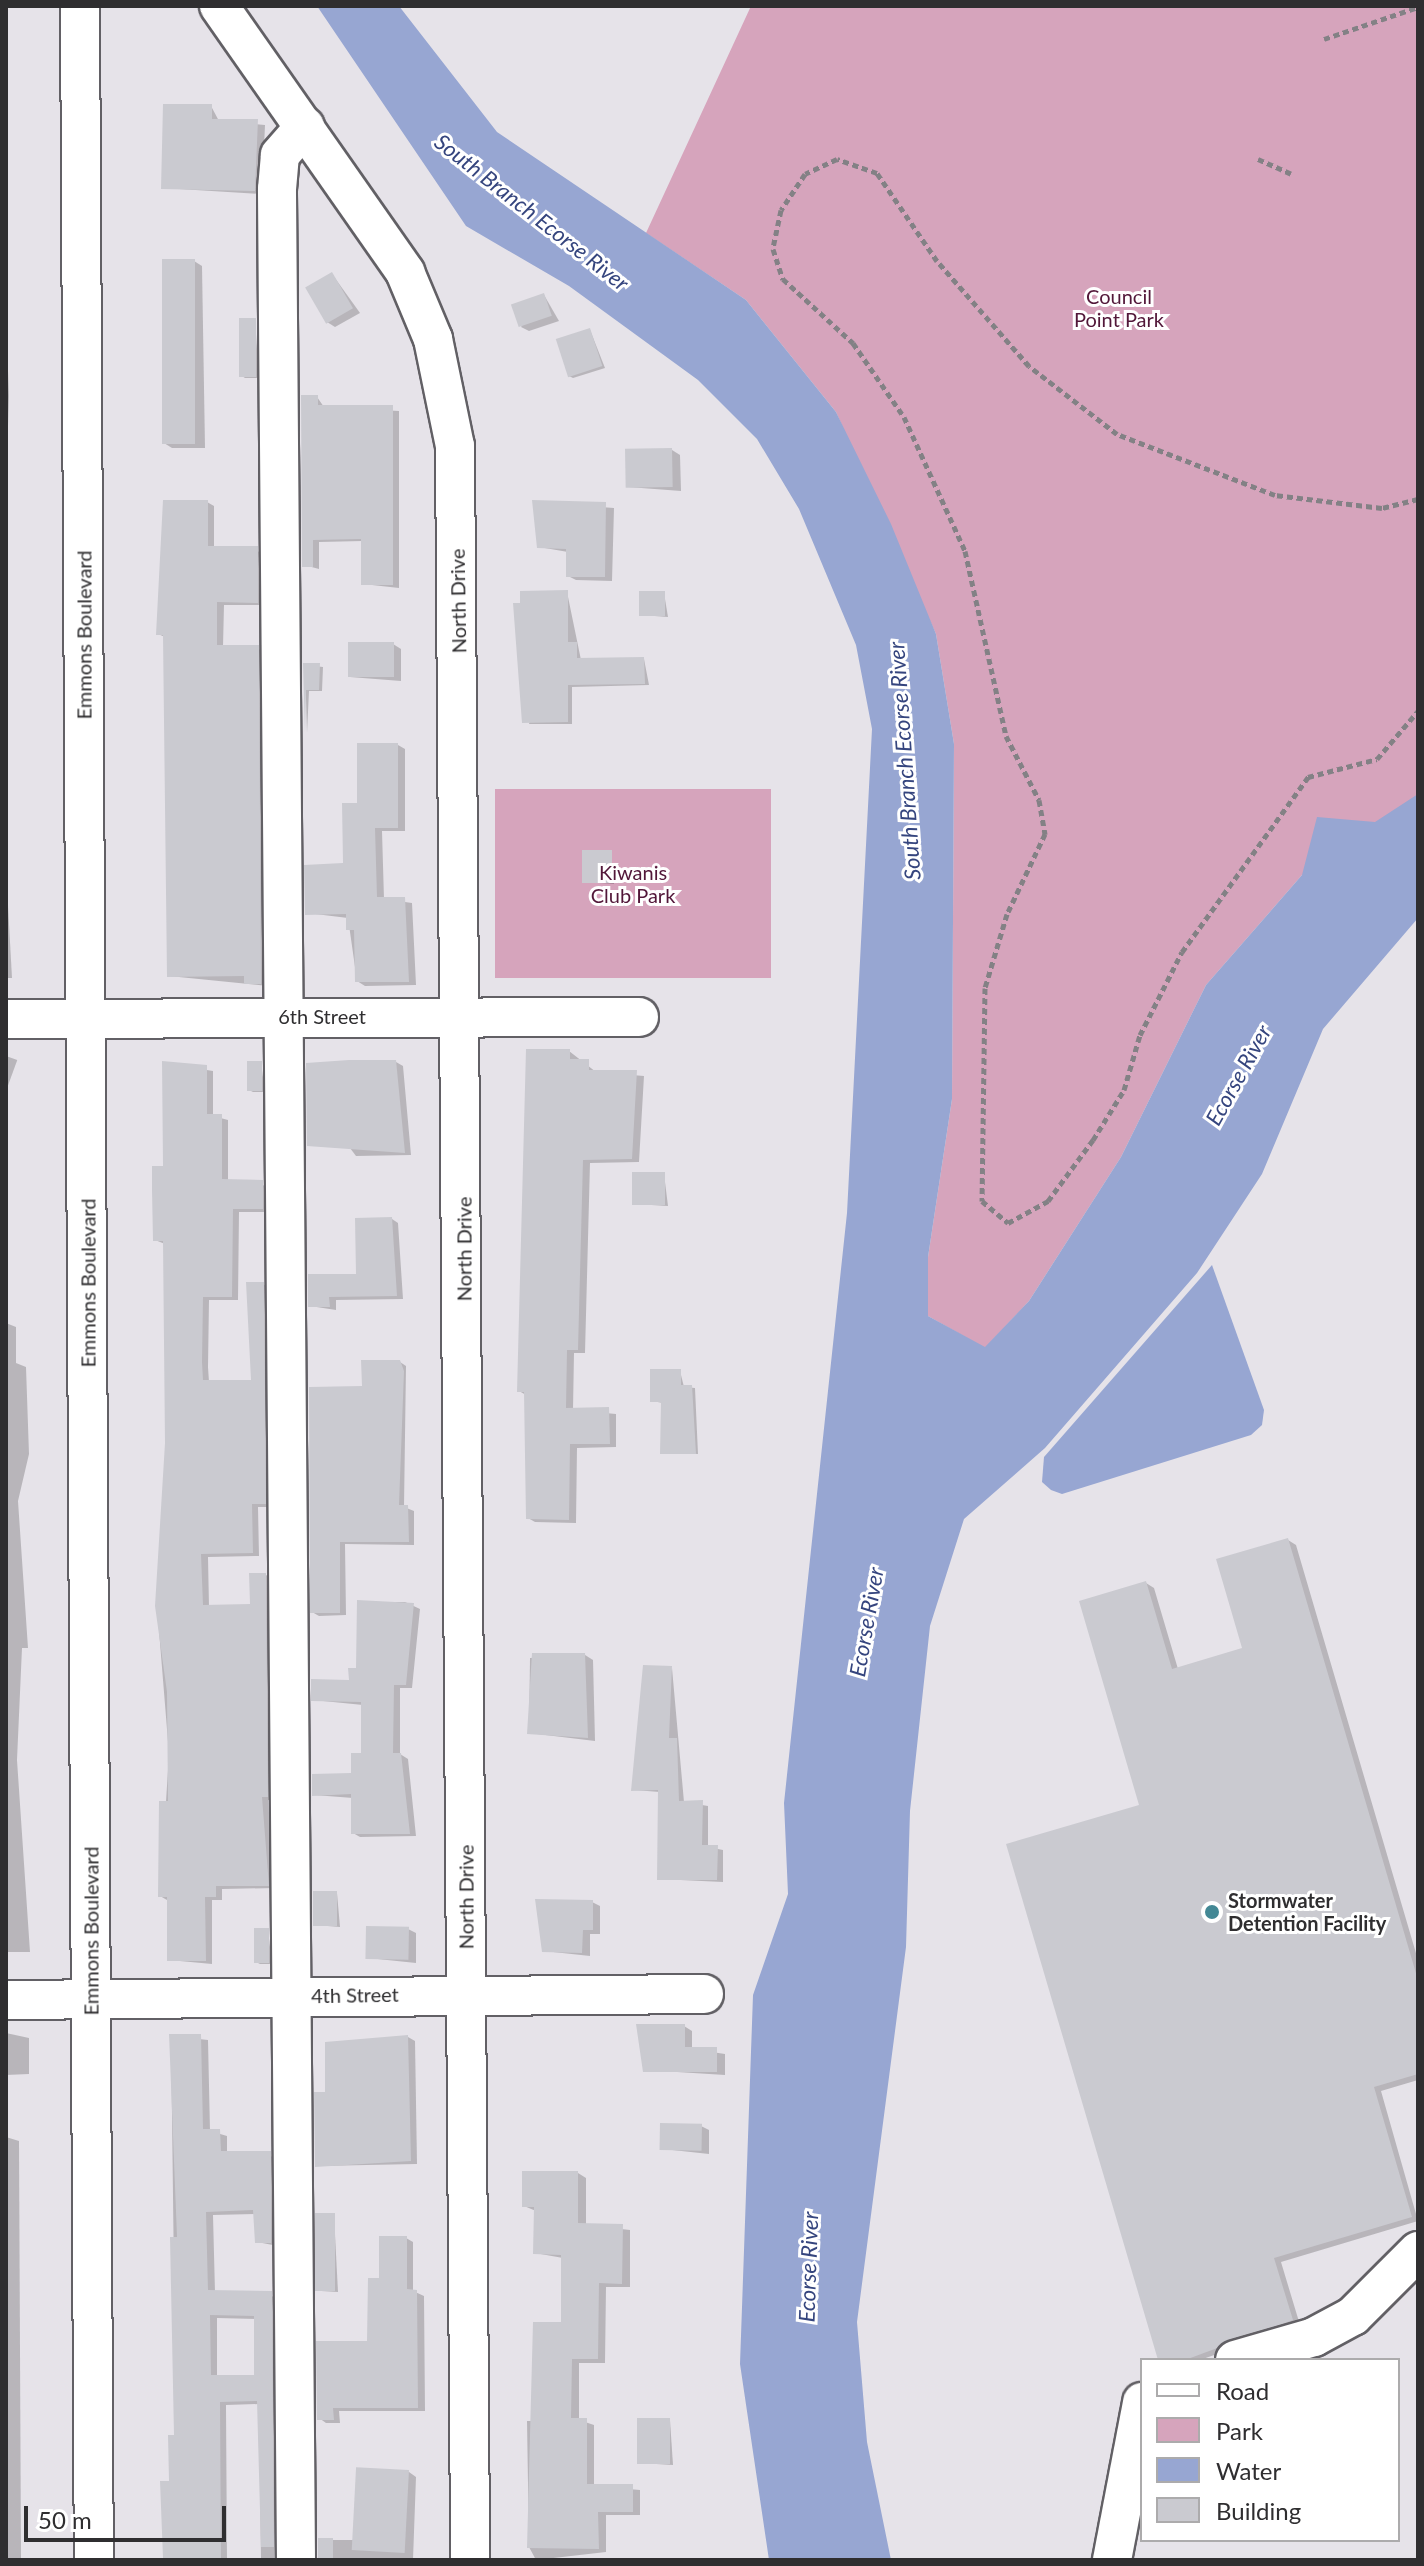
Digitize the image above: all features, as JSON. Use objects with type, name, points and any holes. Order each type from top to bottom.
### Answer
[{"type":"street","name":"Emmons Boulevard","points":[[80,6],[94,2560]]},
{"type":"street","name":"North Drive","points":[[219,6],[405,272],[450,407],[463,1016],[470,2560]]},
{"type":"street","points":[[296,2560],[277,189],[280,155],[305,126]]},
{"type":"street","name":"6th Street","points":[[6,1019],[639,1017]]},
{"type":"street","name":"4th Street","points":[[6,2000],[467,1993],[704,1994]]},
{"type":"street","points":[[1242,2358],[1314,2337],[1353,2316],[1418,2251]]},
{"type":"street","points":[[1112,2560],[1140,2413]]},
{"type":"path","points":[[1324,39],[1418,7]]},
{"type":"path","points":[[1418,499],[1382,508],[1275,495],[1117,434],[1029,366],[937,261],[877,173],[837,159],[805,174],[781,210],[773,249],[783,279],[853,343],[904,417],[965,551],[1006,736],[1039,800],[1045,834],[1007,914],[985,988],[982,1201],[1008,1223],[1048,1201],[1093,1140],[1124,1090],[1140,1035],[1182,952],[1308,777],[1377,759],[1418,711]]},
{"type":"path","points":[[1258,159],[1291,174]]},
{"type":"green space","name":"Council Point Park","points":[[751,6],[1418,6],[1418,832],[1302,875],[1206,985],[1121,1157],[1029,1301],[985,1348],[928,1316],[928,1257],[952,1099],[954,744],[936,634],[836,412],[746,300],[646,233]]},
{"type":"green space","name":"Kiwanis Club Park","points":[[495,789],[771,789],[771,978],[495,978]]},
{"type":"water","points":[[317,6],[399,6],[497,132],[746,300],[836,412],[891,524],[936,634],[954,744],[952,1099],[928,1257],[928,1316],[985,1347],[1029,1301],[1121,1157],[1206,985],[1302,875],[1317,817],[1375,822],[1418,794],[1418,918],[1323,1029],[1262,1174],[1197,1273],[1045,1448],[964,1519],[930,1626],[910,1811],[906,1947],[857,2322],[867,2442],[891,2560],[769,2560],[740,2364],[753,1995],[788,1894],[784,1803],[847,1213],[872,729],[856,645],[799,509],[757,439],[698,380],[569,286],[466,226]]},
{"type":"water","points":[[1212,1265],[1264,1410],[1262,1425],[1251,1435],[1062,1494],[1051,1490],[1042,1482],[1044,1457]]},
{"type":"building","points":[[163,104],[212,104],[212,119],[258,119],[255,191],[161,189]]},
{"type":"building","points":[[162,259],[195,259],[195,444],[162,444]]},
{"type":"building","points":[[332,272],[353,308],[326,324],[305,288]]},
{"type":"building","points":[[544,293],[552,316],[519,327],[511,304]]},
{"type":"building","points":[[239,318],[256,318],[256,377],[239,377]]},
{"type":"building","points":[[590,328],[602,366],[568,377],[556,339]]},
{"type":"building","points":[[301,395],[318,395],[318,405],[393,405],[393,585],[361,585],[361,539],[313,540],[313,567],[302,567]]},
{"type":"building","points":[[672,448],[673,487],[626,488],[625,449]]},
{"type":"building","points":[[163,500],[208,500],[208,546],[258,546],[258,603],[217,602],[217,645],[259,645],[261,984],[244,984],[244,976],[167,977],[163,635],[156,635]]},
{"type":"building","points":[[532,500],[606,502],[605,577],[566,577],[566,549],[537,548]]},
{"type":"building","points":[[568,590],[568,642],[577,642],[577,658],[644,657],[645,684],[568,685],[568,722],[522,723],[513,603],[520,603],[520,591]]},
{"type":"building","points":[[639,591],[665,591],[665,616],[639,616]]},
{"type":"building","points":[[348,642],[394,642],[394,677],[348,677]]},
{"type":"building","points":[[303,663],[320,663],[319,690],[306,690],[305,733]]},
{"type":"building","points":[[357,743],[398,743],[398,828],[375,828],[377,897],[405,897],[409,982],[355,982],[354,930],[346,930],[346,914],[305,915],[304,865],[343,863],[342,803],[357,803]]},
{"type":"building","points":[[582,850],[612,850],[612,883],[582,883]]},
{"type":"building","points":[[526,1049],[570,1049],[570,1059],[589,1059],[589,1070],[637,1070],[632,1159],[583,1160],[578,1350],[567,1350],[566,1408],[609,1407],[610,1444],[570,1444],[569,1520],[526,1519],[524,1392],[517,1392]]},
{"type":"building","points":[[396,1060],[405,1153],[307,1146],[306,1063]]},
{"type":"building","points":[[162,1061],[207,1065],[207,1114],[222,1114],[222,1179],[263,1180],[263,1209],[233,1209],[232,1297],[203,1297],[202,1362],[203,1380],[251,1380],[246,1282],[264,1282],[266,1504],[252,1504],[253,1553],[201,1554],[203,1605],[250,1604],[249,1573],[266,1573],[268,1797],[262,1797],[269,1886],[216,1886],[216,1897],[205,1897],[206,1961],[167,1961],[167,1897],[158,1897],[159,1801],[168,1801],[167,1692],[155,1606],[165,1443],[163,1241],[153,1241],[152,1166],[163,1166]]},
{"type":"building","points":[[247,1061],[262,1061],[262,1091],[247,1091]]},
{"type":"building","points":[[632,1172],[665,1172],[665,1205],[632,1205]]},
{"type":"building","points":[[392,1217],[397,1296],[329,1297],[330,1307],[308,1307],[308,1274],[356,1274],[355,1218]]},
{"type":"building","points":[[361,1360],[400,1360],[404,1371],[399,1505],[408,1505],[409,1542],[340,1542],[340,1613],[310,1613],[309,1387],[362,1386]]},
{"type":"building","points":[[650,1369],[681,1369],[681,1385],[692,1385],[696,1454],[660,1454],[661,1402],[650,1402]]},
{"type":"building","name":"Stormwater Detention Facility","points":[[1288,1538],[1418,1980],[1418,2074],[1374,2087],[1412,2217],[1274,2258],[1293,2320],[1190,2358],[1157,2358],[1006,1844],[1139,1805],[1079,1601],[1146,1581],[1172,1669],[1242,1648],[1216,1559]]},
{"type":"building","points":[[357,1600],[414,1603],[406,1685],[394,1685],[393,1753],[401,1753],[410,1834],[351,1834],[351,1794],[312,1796],[312,1774],[351,1773],[351,1753],[361,1753],[361,1702],[311,1701],[311,1679],[349,1680],[348,1668],[356,1668]]},
{"type":"building","points":[[532,1653],[585,1653],[588,1738],[527,1734]]},
{"type":"building","points":[[643,1665],[672,1666],[669,1738],[677,1738],[679,1801],[703,1800],[702,1845],[718,1845],[717,1880],[657,1880],[658,1790],[631,1791]]},
{"type":"building","points":[[313,1891],[337,1891],[337,1926],[313,1926]]},
{"type":"building","points":[[535,1899],[593,1900],[593,1930],[583,1930],[582,1953],[542,1952]]},
{"type":"building","points":[[366,1926],[409,1927],[408,1960],[365,1959]]},
{"type":"building","points":[[254,1928],[269,1928],[269,1963],[254,1963]]},
{"type":"building","points":[[636,2024],[685,2024],[685,2047],[717,2047],[717,2072],[643,2072]]},
{"type":"building","points":[[169,2034],[201,2034],[203,2129],[220,2129],[221,2151],[271,2151],[271,2243],[255,2243],[253,2210],[206,2212],[208,2290],[272,2291],[274,2547],[261,2547],[257,2401],[220,2402],[221,2559],[163,2558],[160,2481],[169,2481],[168,2435],[174,2435],[170,2237],[177,2237]],"holes":[[[210,2315],[254,2316],[254,2375],[211,2375]]]},
{"type":"building","points":[[408,2035],[411,2161],[315,2167],[314,2092],[325,2092],[325,2042]]},
{"type":"building","points":[[660,2123],[702,2124],[702,2151],[660,2150]]},
{"type":"building","points":[[522,2171],[578,2171],[578,2223],[623,2224],[622,2284],[599,2283],[598,2359],[572,2359],[571,2418],[587,2418],[587,2484],[633,2484],[633,2512],[598,2512],[599,2549],[527,2548],[533,2322],[561,2322],[561,2255],[533,2254],[534,2207],[522,2207]]},
{"type":"building","points":[[315,2213],[335,2213],[335,2291],[315,2291]]},
{"type":"building","points":[[379,2236],[407,2236],[407,2289],[417,2290],[418,2408],[333,2408],[334,2420],[317,2420],[316,2341],[367,2341],[368,2278],[379,2278]]},
{"type":"building","points":[[637,2418],[670,2418],[670,2464],[637,2464]]},
{"type":"building","points":[[356,2467],[409,2470],[405,2553],[352,2550]]},
{"type":"building","points":[[318,2538],[333,2538],[333,2560],[318,2560]]},
{"type":"place","name":"Stormwater Detention Facility","points":[[1212,1912]]},
{"type":"water label","name":"South Branch Ecorse River","points":[[532,212]]},
{"type":"water label","name":"South Branch Ecorse River","points":[[904,761]]},
{"type":"water label","name":"Ecorse River","points":[[1238,1075]]},
{"type":"water label","name":"Ecorse River","points":[[866,1622]]},
{"type":"water label","name":"Ecorse River","points":[[808,2267]]}]
